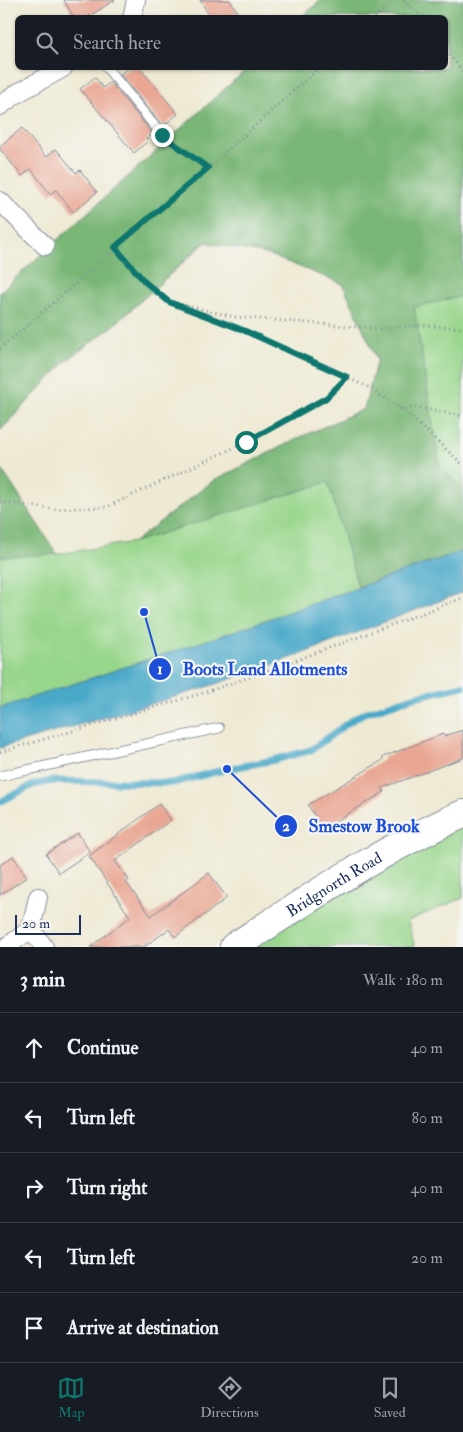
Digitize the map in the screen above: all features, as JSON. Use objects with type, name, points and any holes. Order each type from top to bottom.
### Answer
[{"type":"highway","name":"Bridgnorth Road","points":[[234,947],[332,883],[387,851],[463,814]]},
{"type":"street","points":[[133,15],[136,0]]},
{"type":"street","points":[[0,106],[16,94],[59,70]]},
{"type":"street","points":[[0,201],[45,246]]},
{"type":"street","points":[[6,947],[31,929],[38,897]]},
{"type":"street","points":[[31,929],[44,947]]},
{"type":"lane","points":[[109,70],[162,135]]},
{"type":"lane","points":[[0,776],[220,728]]},
{"type":"path","points":[[378,15],[394,0]]},
{"type":"path","points":[[404,0],[418,15]]},
{"type":"path","points":[[448,53],[463,70]]},
{"type":"path","points":[[0,349],[208,168],[317,70]]},
{"type":"path","points":[[162,135],[208,168]]},
{"type":"path","points":[[115,247],[145,282],[169,302],[243,330],[370,388],[400,409],[463,465]]},
{"type":"path","points":[[169,302],[235,317],[383,329],[421,325],[463,328]]},
{"type":"path","points":[[0,502],[53,509],[107,507],[246,442],[326,398],[347,377]]},
{"type":"path","points":[[400,409],[414,407],[463,416]]},
{"type":"path","points":[[0,752],[209,691],[463,598]]},
{"type":"green space","points":[[321,0],[463,0],[463,551],[217,637],[0,708],[0,467],[57,554],[134,542],[213,481],[301,437],[364,409],[377,360],[343,284],[267,254],[206,242],[113,326],[66,361],[0,431],[0,292],[246,70],[448,70],[448,15],[304,15]]},
{"type":"green space","points":[[321,0],[463,0],[463,296],[414,307],[440,468],[463,488],[463,551],[358,587],[328,482],[134,542],[213,481],[301,437],[364,409],[377,360],[343,284],[267,254],[205,242],[113,326],[66,361],[0,431],[0,292],[246,70],[448,70],[448,15],[304,15]]},
{"type":"green space","points":[[0,467],[57,554],[0,557]]},
{"type":"green space","points":[[463,819],[463,898],[408,921],[415,947],[249,947]]},
{"type":"water","points":[[463,551],[463,592],[267,667],[198,690],[0,748],[0,708],[217,637]]},
{"type":"building","points":[[64,0],[115,0],[91,15],[72,15]]},
{"type":"building","points":[[200,0],[230,0],[239,15],[209,15]]},
{"type":"building","points":[[126,70],[142,70],[178,114],[163,126],[120,74]]},
{"type":"building","points":[[95,77],[103,88],[110,82],[153,134],[134,153],[80,89]]},
{"type":"building","points":[[22,128],[46,157],[56,149],[76,173],[80,170],[97,192],[73,212],[56,190],[50,194],[31,169],[22,176],[0,149],[0,146]]},
{"type":"building","points":[[463,730],[463,758],[382,788],[384,792],[323,829],[308,805],[383,760],[383,757],[443,734],[444,736]]},
{"type":"building","points":[[159,804],[171,820],[115,861],[129,880],[126,882],[151,916],[209,873],[227,898],[175,937],[169,929],[144,947],[90,947],[130,917],[89,856]]},
{"type":"building","points":[[78,833],[90,852],[59,873],[46,854]]},
{"type":"building","points":[[13,856],[27,877],[0,895],[0,865]]},
{"type":"waterway","points":[[0,802],[33,785],[51,781],[172,783],[227,769],[274,760],[311,750],[364,713],[414,697],[463,686]]},
{"type":"place","name":"Boots Land Allotments","points":[[144,612]]},
{"type":"place","name":"Smestow Brook","points":[[227,769]]},
{"type":"route","points":[[162,135],[208,168],[115,247],[145,282],[169,302],[243,330],[347,377],[326,398],[246,442]]}]
